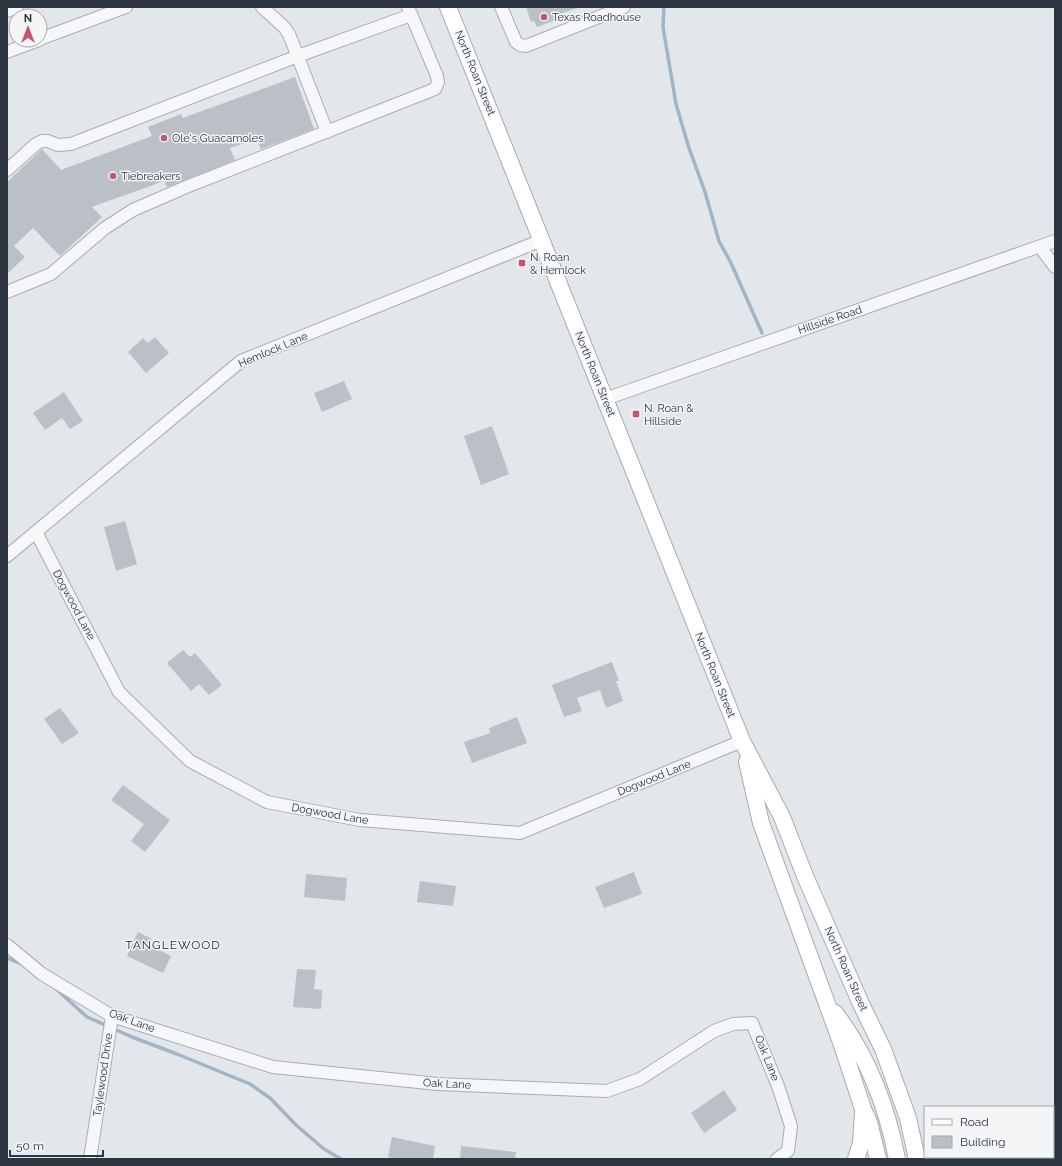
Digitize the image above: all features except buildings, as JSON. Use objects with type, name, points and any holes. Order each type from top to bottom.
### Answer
[{"type":"main road","name":"North Roan Street","points":[[448,7],[742,741],[782,817],[805,876],[861,1004],[883,1049],[908,1118],[917,1159]]},
{"type":"main road","name":"North Roan Street","points":[[742,741],[760,823],[842,1045],[863,1109],[869,1122],[878,1159]]},
{"type":"main road","points":[[824,999],[849,1031],[876,1085],[894,1143],[897,1159]]},
{"type":"main road","points":[[856,1159],[861,1143],[863,1109]]},
{"type":"main road","points":[[908,1118],[924,1140]]},
{"type":"street","points":[[7,11],[17,7]]},
{"type":"street","points":[[48,37],[126,7]]},
{"type":"street","points":[[264,7],[287,30],[327,132]]},
{"type":"street","points":[[501,7],[516,42],[522,46],[526,46],[616,8]]},
{"type":"street","points":[[7,170],[36,144],[42,141],[48,141],[58,145],[71,144],[410,11],[437,76],[438,82],[435,89],[186,187],[133,210],[105,228],[51,274],[7,292]]},
{"type":"street","points":[[7,52],[18,48]]},
{"type":"street","name":"Hemlock Lane","points":[[7,556],[241,362],[542,240]]},
{"type":"street","name":"Hillside Road","points":[[605,399],[1055,241]]},
{"type":"street","points":[[1040,247],[1055,267]]},
{"type":"street","name":"Dogwood Lane","points":[[36,532],[119,692],[190,761],[267,802],[360,820],[520,833],[742,741]]},
{"type":"street","name":"Oak Lane","points":[[7,945],[42,974],[112,1016],[273,1067],[438,1084],[607,1091],[640,1079],[714,1031],[733,1024],[752,1023],[778,1086],[791,1126],[788,1151],[777,1159]]},
{"type":"street","name":"Taylewood Drive","points":[[90,1159],[112,1016]]},
{"type":"waterway","points":[[664,7],[663,27],[676,104],[689,148],[705,192],[719,241],[731,263],[762,333]]},
{"type":"waterway","points":[[7,958],[24,965]]},
{"type":"waterway","points":[[54,987],[87,1017],[132,1037],[250,1084],[270,1098],[296,1125],[324,1149],[341,1159]]},
{"type":"place","name":"Texas Roadhouse","points":[[544,17]]},
{"type":"place","name":"Ole's Guacamoles","points":[[164,138]]},
{"type":"place","name":"Tiebreakers","points":[[113,176]]},
{"type":"place","name":"N. Roan & Hemlock","points":[[522,263]]},
{"type":"place","name":"N. Roan & Hillside","points":[[636,414]]},
{"type":"district","name":"TANGLEWOOD","points":[[173,945]]}]
